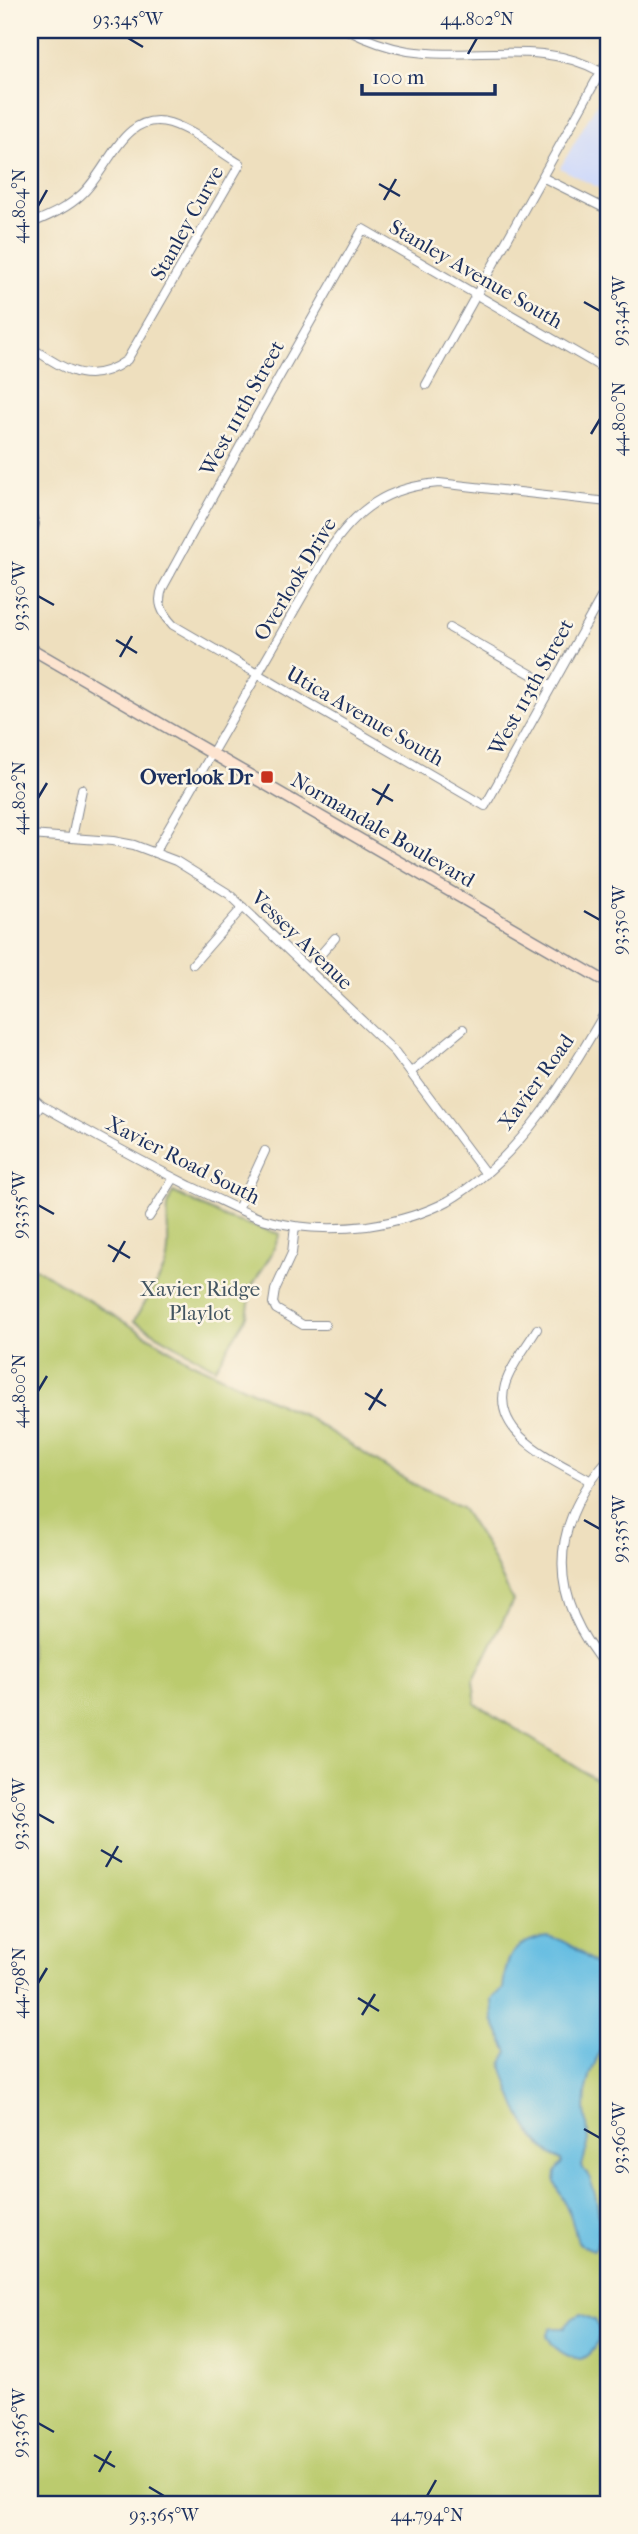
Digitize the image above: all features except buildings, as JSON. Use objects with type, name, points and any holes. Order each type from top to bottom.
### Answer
[{"type":"street","points":[[347,30],[386,47],[411,51],[554,54],[586,64],[601,72]]},
{"type":"street","points":[[426,386],[608,59]]},
{"type":"street","name":"Stanley Curve","points":[[30,224],[68,206],[82,195],[125,136],[146,123],[158,121],[181,128],[240,164],[136,349],[127,360],[103,374],[89,375],[63,367],[30,347]]},
{"type":"street","points":[[542,177],[608,210]]},
{"type":"street","name":"Stanley Avenue South","points":[[363,229],[608,371]]},
{"type":"street","name":"West 111th Street","points":[[161,608],[159,600],[163,587],[363,229]]},
{"type":"street","name":"Overlook Drive","points":[[155,852],[340,533],[374,502],[416,485],[462,484],[608,502]]},
{"type":"street","points":[[30,510],[35,524],[30,541]]},
{"type":"street","name":"West 113th Street","points":[[485,806],[608,585]]},
{"type":"street","name":"Utica Avenue South","points":[[161,608],[173,625],[485,806]]},
{"type":"street","points":[[450,628],[552,686]]},
{"type":"street","name":"Normandale Boulevard","points":[[30,648],[608,984]]},
{"type":"street","points":[[72,838],[82,789]]},
{"type":"street","name":"Vessey Avenue","points":[[30,835],[113,841],[155,852],[218,886],[395,1052],[486,1174]]},
{"type":"street","points":[[608,853],[608,865]]},
{"type":"street","points":[[193,964],[243,907]]},
{"type":"street","points":[[307,969],[335,937]]},
{"type":"street","name":"Xavier Road","points":[[486,1174],[553,1096],[608,1007]]},
{"type":"street","points":[[411,1072],[463,1029]]},
{"type":"street","name":"Xavier Road South","points":[[30,1095],[41,1105],[174,1178],[263,1219],[295,1226],[354,1227],[383,1223],[446,1202],[486,1174]]},
{"type":"street","points":[[30,1121],[41,1105]]},
{"type":"street","points":[[238,1209],[265,1151]]},
{"type":"street","points":[[149,1217],[174,1178]]},
{"type":"street","points":[[295,1226],[292,1253],[275,1290],[273,1303],[276,1309],[303,1325],[325,1325]]},
{"type":"street","points":[[537,1329],[506,1383],[503,1395],[507,1420],[523,1440],[591,1481]]},
{"type":"street","points":[[608,1460],[580,1497],[563,1539],[562,1573],[575,1616],[608,1669]]},
{"type":"shaded area","points":[[608,84],[608,193],[560,168]]},
{"type":"green space","name":"Xavier Ridge Playlot","points":[[173,1192],[226,1218],[280,1234],[252,1286],[247,1316],[215,1368],[134,1321],[164,1270],[168,1254],[168,1209]]},
{"type":"green space","points":[[30,1265],[189,1361],[305,1416],[414,1485],[461,1507],[487,1547],[513,1601],[473,1681],[476,1704],[608,1787],[608,2504],[30,2504]]},
{"type":"water","points":[[547,1936],[572,1947],[608,1975],[608,2031],[586,2093],[589,2140],[582,2166],[593,2187],[599,2215],[599,2235],[594,2250],[579,2245],[570,2214],[555,2182],[561,2160],[541,2145],[533,2135],[514,2101],[502,2065],[508,2052],[493,2020],[492,1999],[503,1989],[506,1968],[513,1953],[525,1943]]},
{"type":"water","points":[[581,2314],[595,2320],[599,2331],[598,2342],[592,2352],[582,2359],[561,2352],[547,2335],[551,2328],[564,2328]]},
{"type":"place","name":"Overlook Dr","points":[[267,777]]}]
